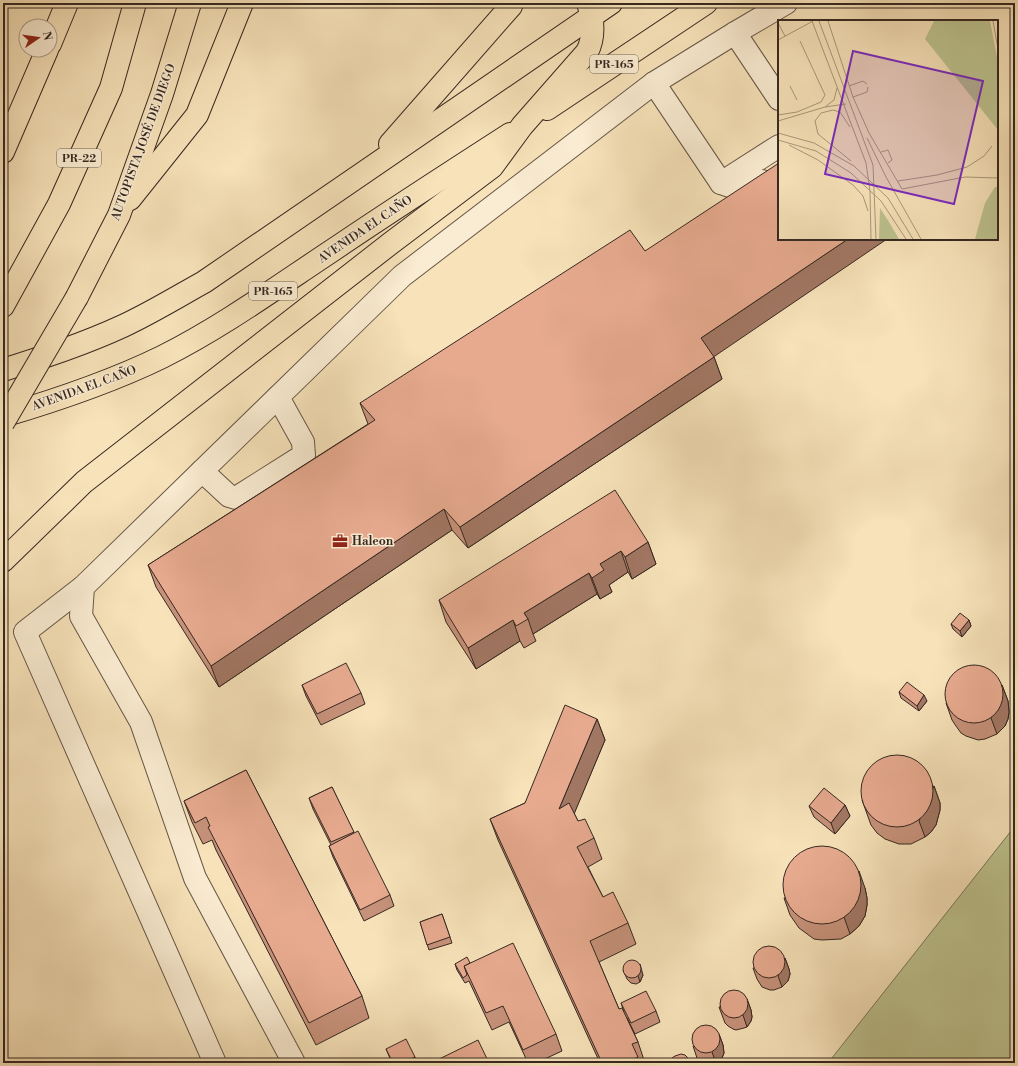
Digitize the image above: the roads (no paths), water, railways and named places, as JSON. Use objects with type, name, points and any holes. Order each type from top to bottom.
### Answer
[{"type":"highway","points":[[58,25],[67,3]]},
{"type":"highway","name":"PR-22","points":[[3,306],[59,204],[111,88],[135,3]]},
{"type":"highway","name":"AUTOPISTA JOSÉ DE DIEGO","points":[[3,423],[77,297],[119,214],[162,94],[190,3]]},
{"type":"highway","points":[[119,214],[196,115],[242,3]]},
{"type":"highway","points":[[370,167],[511,6],[512,3]]},
{"type":"highway","points":[[3,370],[88,341],[124,325],[204,282],[370,167],[590,10],[611,3]]},
{"type":"highway","name":"AVENIDA EL CAÑO","points":[[3,416],[62,398],[111,380],[161,358],[200,337],[277,288],[706,3]]},
{"type":"highway","points":[[3,561],[84,482],[391,243],[492,167],[522,126],[587,52],[591,45],[592,35],[590,10]]},
{"type":"highway","points":[[3,152],[44,58]]},
{"type":"lane","points":[[215,1063],[25,632],[83,587],[402,276],[654,83],[734,33],[786,3]]},
{"type":"lane","points":[[734,33],[778,98]]},
{"type":"lane","points":[[654,83],[721,183],[747,189],[762,181]]},
{"type":"lane","points":[[721,183],[778,147]]},
{"type":"lane","points":[[278,397],[303,442],[304,455],[312,476]]},
{"type":"lane","points":[[236,498],[304,455]]},
{"type":"lane","points":[[202,471],[229,496],[236,498],[252,514]]},
{"type":"lane","points":[[83,587],[81,616],[141,722],[195,878],[294,1063]]},
{"type":"place","name":"Haleon","points":[[340,541]]}]
